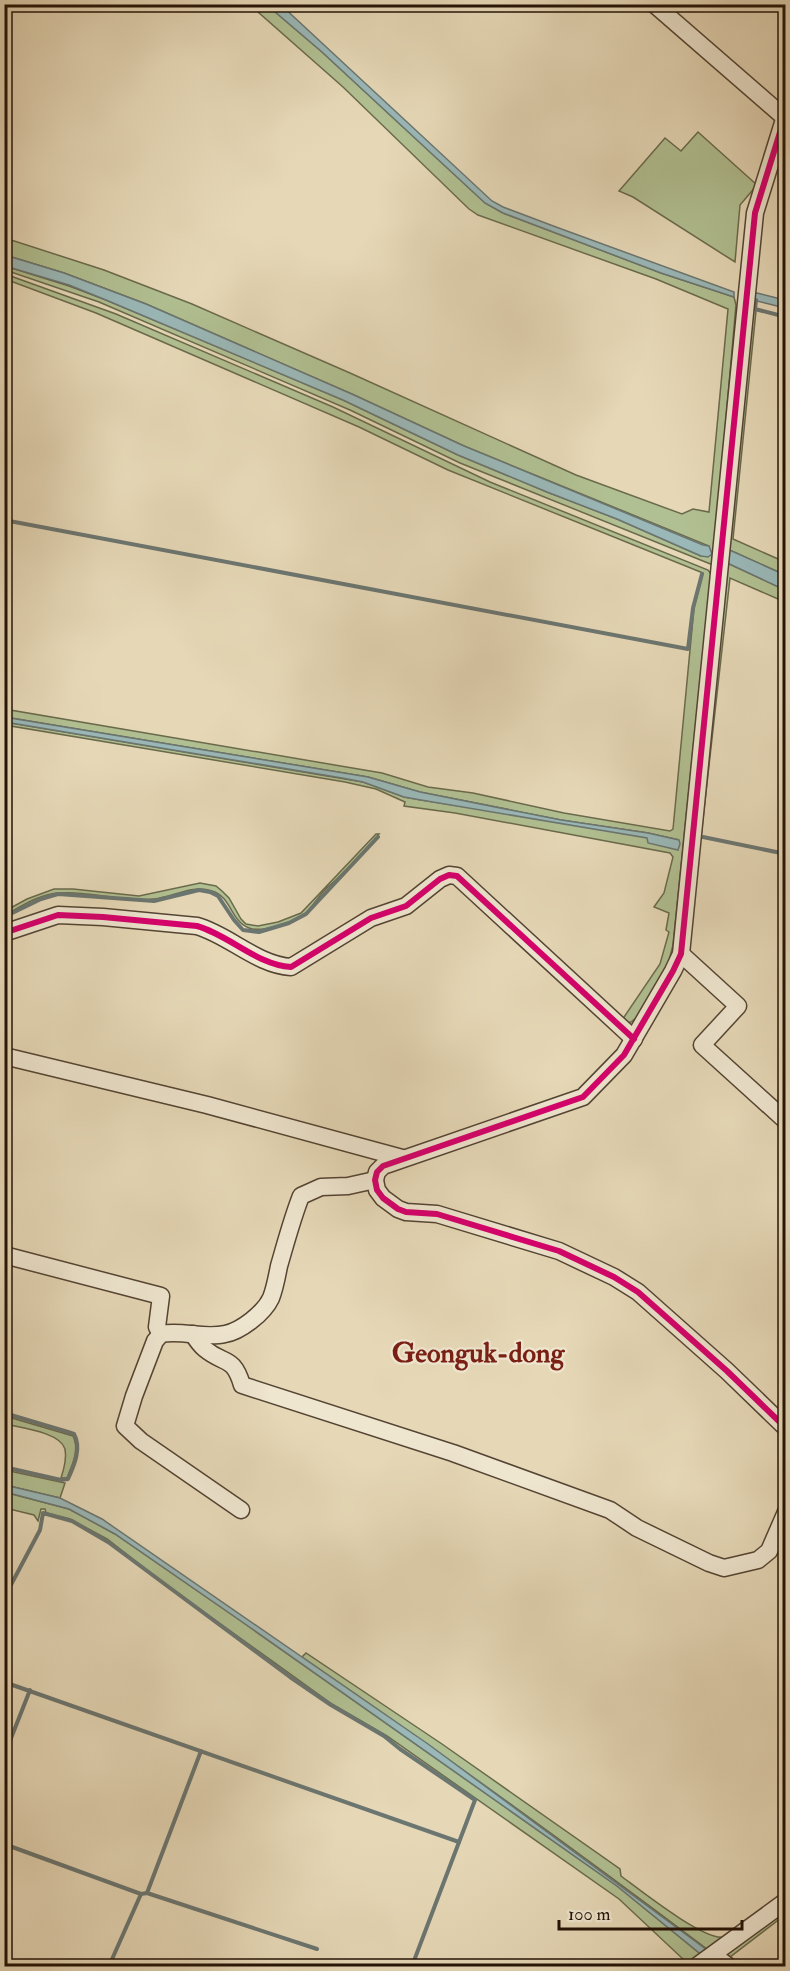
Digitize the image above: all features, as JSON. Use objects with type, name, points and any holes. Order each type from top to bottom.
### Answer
[{"type":"street","points":[[657,6],[785,115],[755,213],[681,954],[624,1055],[583,1097],[402,1158],[383,1166],[377,1172],[375,1180],[377,1190],[383,1198],[398,1209],[406,1212],[437,1214],[559,1251],[614,1277],[638,1292],[727,1371],[785,1430]]},
{"type":"street","points":[[4,933],[58,915],[178,923],[211,930],[262,958],[280,966],[291,967],[371,918],[406,906],[440,879],[449,875],[457,876],[634,1039]]},
{"type":"street","points":[[681,954],[738,1006],[702,1045],[786,1121]]},
{"type":"street","points":[[4,1056],[207,1105],[402,1158]]},
{"type":"street","points":[[241,1510],[141,1441],[125,1426],[151,1352],[161,1334],[174,1331],[210,1336],[226,1334],[257,1315],[271,1299],[292,1219],[301,1196],[321,1188],[348,1186],[375,1180]]},
{"type":"street","points":[[4,1255],[161,1296],[157,1327],[161,1334]]},
{"type":"street","points":[[193,1334],[206,1350],[231,1363],[238,1372],[242,1385],[453,1453],[610,1510],[637,1528],[716,1566],[724,1568],[758,1560],[769,1551],[786,1512]]},
{"type":"street","points":[[696,1966],[786,1901]]},
{"type":"street","points":[[713,1954],[728,1966]]},
{"type":"green space","points":[[250,5],[267,5],[322,52],[485,203],[503,213],[661,273],[734,297],[736,305],[715,543],[712,554],[713,565],[460,463],[350,410],[99,302],[5,270],[5,266],[106,300],[343,400],[458,455],[617,519],[701,556],[709,546],[464,446],[146,304],[64,273],[5,255],[5,238],[104,270],[192,304],[576,475],[682,514],[693,509],[709,512],[728,309],[656,279],[478,215],[469,209],[343,87]]},
{"type":"green space","points":[[698,132],[757,185],[740,205],[735,262],[633,197],[619,191],[665,138],[681,151]]},
{"type":"green space","points":[[5,274],[116,314],[333,407],[490,482],[708,570],[711,574],[673,945],[666,972],[637,1017],[631,1022],[620,1023],[660,964],[669,932],[666,930],[669,913],[654,907],[664,893],[673,857],[670,853],[455,813],[404,806],[405,802],[376,789],[345,782],[5,725],[5,722],[363,782],[404,797],[421,800],[679,840],[561,820],[420,792],[368,777],[5,717],[4,709],[382,773],[428,787],[473,793],[564,813],[670,831],[673,829],[694,608],[703,573],[448,470],[359,427],[96,313],[5,279]]},
{"type":"green space","points":[[749,299],[755,300],[754,310],[756,311],[733,539],[785,562],[785,575],[725,548]]},
{"type":"green space","points":[[723,561],[785,590],[785,602],[730,578],[701,837]]},
{"type":"green space","points":[[376,834],[379,834],[349,868],[325,889],[305,914],[269,928],[254,929],[243,925],[224,898],[205,889],[142,900],[83,893],[52,894],[31,901],[5,915],[5,911],[27,899],[54,889],[139,896],[200,883],[216,886],[222,891],[246,924],[258,926],[278,922],[301,913]]},
{"type":"green space","points":[[5,1416],[73,1436],[76,1447],[67,1478],[61,1478],[66,1456],[62,1443],[56,1438],[39,1432],[5,1424]]},
{"type":"green space","points":[[5,1470],[65,1483],[60,1498],[5,1485]]},
{"type":"green space","points":[[4,1492],[69,1509],[115,1534],[617,1886],[703,1956],[707,1949],[557,1837],[302,1657],[306,1653],[442,1744],[620,1869],[621,1876],[701,1931],[723,1937],[785,1892],[785,1898],[701,1959],[686,1966],[671,1966],[683,1959],[619,1899],[387,1736],[332,1704],[169,1587],[107,1539],[70,1519],[46,1513],[45,1509],[41,1509],[38,1521],[34,1515],[5,1508]]},
{"type":"green space","points":[[785,1909],[785,1915],[730,1957],[725,1954]]},
{"type":"water","points":[[267,5],[281,5],[492,201],[556,227],[734,292],[734,297],[661,273],[503,213],[485,203],[322,52]]},
{"type":"water","points":[[5,255],[64,273],[146,304],[464,446],[709,546],[712,554],[708,557],[701,556],[617,519],[458,455],[343,400],[106,300],[69,285],[5,266]]},
{"type":"water","points":[[757,293],[785,300],[785,308],[749,299],[749,295]]},
{"type":"water","points":[[725,548],[785,575],[785,590],[723,561]]},
{"type":"water","points":[[4,717],[368,777],[420,792],[561,820],[648,833],[679,840],[680,844],[678,850],[648,843],[647,838],[404,797],[363,782],[342,778],[5,722]]},
{"type":"water","points":[[5,1485],[60,1498],[102,1519],[428,1744],[707,1950],[703,1956],[617,1886],[115,1534],[69,1509],[5,1492]]},
{"type":"waterway","points":[[247,4],[250,7]]},
{"type":"waterway","points":[[756,300],[755,309],[786,317]]},
{"type":"waterway","points":[[4,520],[688,649],[693,608],[702,574]]},
{"type":"waterway","points":[[4,917],[41,899],[58,894],[154,901],[199,890],[218,896],[243,930],[259,932],[289,923],[306,914],[378,837]]},
{"type":"waterway","points":[[703,837],[786,854]]},
{"type":"waterway","points":[[4,1413],[74,1434],[77,1445],[75,1463],[68,1479],[61,1480],[4,1467]]},
{"type":"waterway","points":[[4,1598],[40,1530],[43,1513],[72,1521],[108,1542],[290,1677],[331,1705],[384,1736],[475,1800],[412,1966]]},
{"type":"waterway","points":[[4,1682],[459,1842]]},
{"type":"waterway","points":[[4,1756],[30,1690]]},
{"type":"waterway","points":[[147,1893],[201,1751]]},
{"type":"waterway","points":[[4,1844],[141,1894],[147,1893],[317,1949]]},
{"type":"waterway","points":[[109,1966],[141,1894]]},
{"type":"cycle path","points":[[786,113],[755,213],[681,954],[624,1055],[583,1097],[383,1166],[377,1172],[375,1180],[377,1190],[383,1198],[398,1209],[406,1212],[437,1214],[559,1251],[614,1277],[638,1292],[727,1371],[786,1428]]},
{"type":"cycle path","points":[[4,933],[58,915],[197,926],[209,930],[266,961],[291,967],[371,918],[406,906],[440,879],[449,875],[457,876],[634,1039]]},
{"type":"district","name":"Geonguk-dong","points":[[478,1353]]}]
